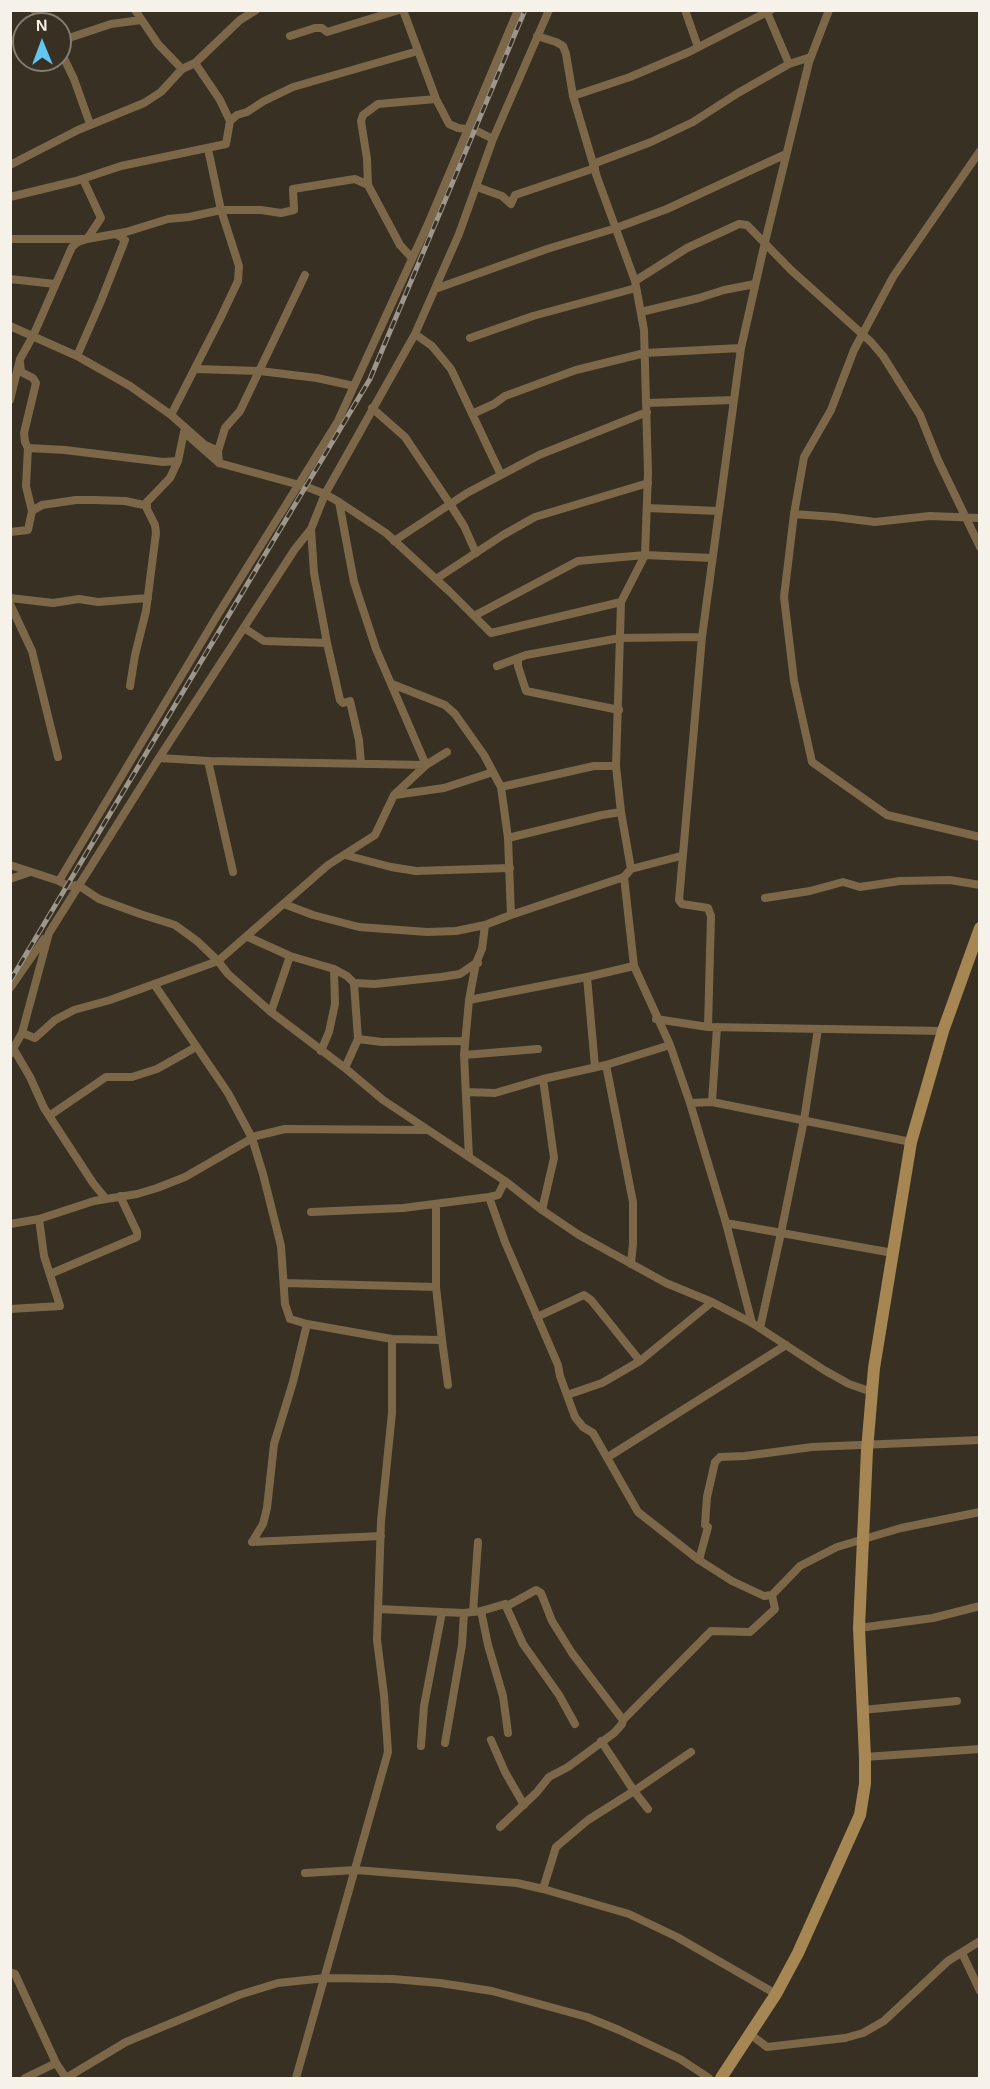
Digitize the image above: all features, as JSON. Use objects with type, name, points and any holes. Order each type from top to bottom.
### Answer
[{"type":"street","points":[[135,10],[158,44],[182,69]]},
{"type":"street","points":[[10,165],[53,141],[144,103],[161,92],[182,69],[195,63],[240,20],[256,10]]},
{"type":"street","points":[[290,36],[315,28],[322,28],[327,32],[401,10],[448,124],[475,130],[493,139]]},
{"type":"street","points":[[59,881],[297,485],[338,421],[412,258],[518,10]]},
{"type":"street","points":[[10,988],[55,923],[295,549],[311,529],[325,494],[415,334],[477,187],[493,139],[549,10]]},
{"type":"street","points":[[685,10],[698,47]]},
{"type":"street","points":[[712,1102],[711,916],[708,908],[682,904],[679,900],[681,856],[702,637],[741,348],[811,57],[829,10]]},
{"type":"street","points":[[573,96],[630,77],[698,47],[768,11],[789,64]]},
{"type":"street","points":[[72,37],[111,24],[141,20]]},
{"type":"street","points":[[537,36],[552,39],[562,46],[566,54],[573,96],[594,166],[635,285],[641,312],[647,408],[648,483],[645,555],[621,602],[616,766],[631,869]]},
{"type":"street","points":[[10,197],[83,179],[121,166],[226,144],[231,122],[237,115],[247,112],[264,101],[293,87],[418,51]]},
{"type":"street","points":[[477,187],[502,196],[511,204],[515,195],[594,166],[693,122],[789,64],[811,57]]},
{"type":"street","points":[[195,63],[220,100],[231,122]]},
{"type":"street","points":[[71,72],[90,124]]},
{"type":"street","points":[[412,258],[400,245],[368,185],[367,159],[361,121],[363,115],[378,104],[436,99]]},
{"type":"street","points":[[171,415],[237,281],[238,262],[221,210],[208,149]]},
{"type":"street","points":[[980,152],[893,277],[862,336],[831,410],[804,457],[794,514],[784,597],[794,681],[812,762],[887,815],[980,837]]},
{"type":"street","points":[[435,289],[667,209],[786,154]]},
{"type":"street","points":[[83,179],[101,218],[87,239]]},
{"type":"street","points":[[10,400],[20,358],[33,336],[72,247],[78,242],[126,232],[168,219],[221,210],[261,210],[281,213],[294,210],[293,189],[355,179],[368,185]]},
{"type":"street","points":[[470,338],[635,285],[673,255],[739,224],[747,225],[791,270],[877,349],[916,407],[980,547]]},
{"type":"street","points":[[77,356],[125,240],[116,234]]},
{"type":"street","points":[[10,239],[87,239]]},
{"type":"street","points":[[219,463],[218,451],[225,428],[240,411],[305,275]]},
{"type":"street","points":[[10,279],[55,284]]},
{"type":"street","points":[[641,312],[755,284]]},
{"type":"street","points":[[10,326],[77,356],[130,386],[171,415],[204,444],[218,451]]},
{"type":"street","points":[[415,334],[432,346],[451,369],[501,475]]},
{"type":"street","points":[[472,414],[494,405],[505,396],[551,378],[645,353],[741,348]]},
{"type":"street","points":[[10,532],[28,530],[32,511],[26,486],[27,448],[24,433],[36,383],[33,378],[21,372],[20,358]]},
{"type":"street","points":[[195,369],[260,371],[317,378],[354,386]]},
{"type":"street","points":[[394,541],[450,504],[539,454],[647,408],[734,400]]},
{"type":"street","points":[[372,408],[405,437],[464,526],[476,553]]},
{"type":"street","points":[[144,505],[170,478],[178,461],[184,432],[219,463],[325,494],[339,502],[394,541],[491,633],[621,602]]},
{"type":"street","points":[[27,448],[65,450],[163,462],[178,461]]},
{"type":"street","points":[[436,579],[535,517],[648,483]]},
{"type":"street","points":[[32,511],[42,505],[76,500],[125,501],[147,505],[156,533],[148,598],[130,686]]},
{"type":"street","points":[[339,502],[354,582],[376,649],[426,765]]},
{"type":"street","points":[[647,508],[718,511]]},
{"type":"street","points":[[794,514],[875,522],[918,516],[980,519]]},
{"type":"street","points":[[311,529],[314,573],[327,643],[340,700],[343,703],[350,701],[359,740],[361,763]]},
{"type":"street","points":[[474,616],[578,561],[645,555],[712,558]]},
{"type":"street","points":[[10,598],[53,603],[79,599],[98,602],[148,598]]},
{"type":"street","points":[[10,604],[32,651],[58,757]]},
{"type":"street","points":[[244,628],[264,640],[327,643]]},
{"type":"street","points":[[497,666],[518,658],[572,646],[620,639],[702,637]]},
{"type":"street","points":[[518,658],[518,666],[526,691],[619,710]]},
{"type":"street","points":[[392,684],[445,705],[455,714],[484,755],[501,787],[508,838],[511,915]]},
{"type":"street","points":[[22,1033],[35,1038],[55,1020],[75,1010],[218,961],[328,865],[375,835],[394,795],[426,765],[447,752]]},
{"type":"street","points":[[159,758],[426,765]]},
{"type":"street","points":[[208,761],[233,872]]},
{"type":"street","points":[[501,787],[594,766],[616,766]]},
{"type":"street","points":[[394,795],[444,788],[493,772]]},
{"type":"street","points":[[508,838],[621,812]]},
{"type":"street","points":[[345,855],[416,871],[510,868]]},
{"type":"street","points":[[284,904],[313,915],[359,927],[427,932],[456,931],[485,925],[624,877],[631,869],[681,856]]},
{"type":"street","points":[[11,865],[68,886],[78,885],[99,899],[140,915],[176,925],[197,941],[228,974],[271,1012],[383,1100],[505,1181],[579,1235],[666,1283],[712,1302],[756,1325],[824,1370],[849,1384],[872,1392]]},
{"type":"street","points":[[10,879],[31,872]]},
{"type":"street","points":[[624,877],[634,966],[669,1045],[690,1102],[756,1325]]},
{"type":"street","points":[[765,898],[810,891],[843,882],[860,887],[900,881],[950,880],[980,885]]},
{"type":"street","points":[[55,923],[46,942],[22,1033],[12,1051],[30,1077],[49,1116],[106,1199]]},
{"type":"street","points":[[469,1157],[464,1055],[469,1000],[482,949],[485,925]]},
{"type":"street","points":[[721,2079],[776,1994],[798,1953],[860,1815],[865,1784],[859,1628],[862,1540],[872,1392],[882,1310],[912,1142],[943,1031],[980,928]]},
{"type":"street","points":[[248,937],[290,956],[334,969],[354,983],[358,1039],[345,1068]]},
{"type":"street","points":[[271,1012],[290,956]]},
{"type":"street","points":[[354,983],[375,984],[460,974],[477,963]]},
{"type":"street","points":[[469,1000],[634,966]]},
{"type":"street","points":[[321,1051],[329,1032],[335,1004],[334,969]]},
{"type":"street","points":[[587,977],[595,1067]]},
{"type":"street","points":[[154,984],[228,1094],[252,1138],[264,1174],[281,1246],[285,1304],[290,1319],[392,1339],[442,1340]]},
{"type":"street","points":[[656,1019],[713,1027],[943,1031]]},
{"type":"street","points":[[756,1325],[781,1233],[804,1120],[818,1029]]},
{"type":"street","points":[[358,1039],[382,1042],[465,1041]]},
{"type":"street","points":[[466,1092],[495,1093],[543,1079],[606,1065],[669,1045]]},
{"type":"street","points":[[49,1116],[106,1077],[132,1077],[157,1070],[196,1047]]},
{"type":"street","points":[[464,1055],[538,1049]]},
{"type":"street","points":[[606,1065],[633,1202],[631,1264]]},
{"type":"street","points":[[542,1210],[554,1158],[543,1079]]},
{"type":"street","points":[[690,1102],[712,1102],[912,1142]]},
{"type":"street","points":[[10,1224],[39,1219],[94,1201],[137,1194],[185,1177],[252,1138],[285,1130],[427,1130]]},
{"type":"street","points":[[311,1212],[403,1208],[489,1197],[498,1194],[505,1181]]},
{"type":"street","points":[[50,1274],[137,1237],[137,1232],[120,1196]]},
{"type":"street","points":[[489,1197],[504,1242],[558,1365],[575,1417],[583,1427],[593,1433],[638,1512],[699,1560],[732,1581],[764,1596],[772,1595],[800,1566],[837,1547],[901,1528],[980,1512]]},
{"type":"street","points":[[436,1205],[436,1287],[448,1385]]},
{"type":"street","points":[[10,1309],[60,1306],[44,1256],[39,1219]]},
{"type":"street","points":[[726,1223],[893,1253]]},
{"type":"street","points":[[284,1282],[436,1287]]},
{"type":"street","points":[[537,1317],[584,1295],[591,1300],[640,1361]]},
{"type":"street","points":[[567,1395],[602,1383],[640,1361],[712,1302]]},
{"type":"street","points":[[307,1324],[293,1382],[274,1444],[263,1524],[252,1542],[381,1536]]},
{"type":"street","points":[[296,2079],[388,1752],[377,1640],[381,1536],[392,1413],[392,1339]]},
{"type":"street","points":[[608,1457],[786,1345]]},
{"type":"street","points":[[699,1560],[708,1527],[705,1525],[707,1497],[715,1462],[720,1457],[868,1443],[980,1440]]},
{"type":"street","points":[[445,1743],[462,1645],[473,1612],[478,1542]]},
{"type":"street","points":[[378,1609],[473,1612],[508,1605],[536,1590],[541,1593],[552,1621],[572,1653],[623,1720]]},
{"type":"street","points":[[500,1827],[537,1792],[549,1777],[568,1767],[614,1733],[623,1720],[711,1631],[750,1632],[775,1609],[772,1595]]},
{"type":"street","points":[[505,1604],[523,1644],[559,1695],[575,1724]]},
{"type":"street","points":[[859,1628],[933,1618],[980,1606]]},
{"type":"street","points":[[421,1746],[424,1706],[442,1612]]},
{"type":"street","points":[[473,1612],[488,1645],[503,1696],[508,1733]]},
{"type":"street","points":[[862,1710],[957,1701]]},
{"type":"street","points":[[491,1740],[505,1772],[524,1805]]},
{"type":"street","points":[[601,1741],[648,1809]]},
{"type":"street","points":[[865,1756],[980,1749]]},
{"type":"street","points":[[543,1889],[556,1847],[588,1820],[691,1752]]},
{"type":"street","points":[[305,1873],[356,1870],[506,1882],[543,1889],[629,1914],[677,1936],[776,1994]]},
{"type":"street","points":[[750,2034],[767,2047],[819,2042],[863,2034],[884,2021],[938,1969],[980,1941]]},
{"type":"street","points":[[962,1953],[980,1991]]},
{"type":"street","points":[[10,1972],[15,1974],[56,2063],[66,2078],[126,2042],[239,1995],[285,1982],[325,1978],[393,1979],[492,1991],[587,2017],[681,2060],[709,2079]]},
{"type":"street","points":[[25,2079],[56,2063]]},
{"type":"railway","points":[[10,981],[370,379],[525,10]]}]
